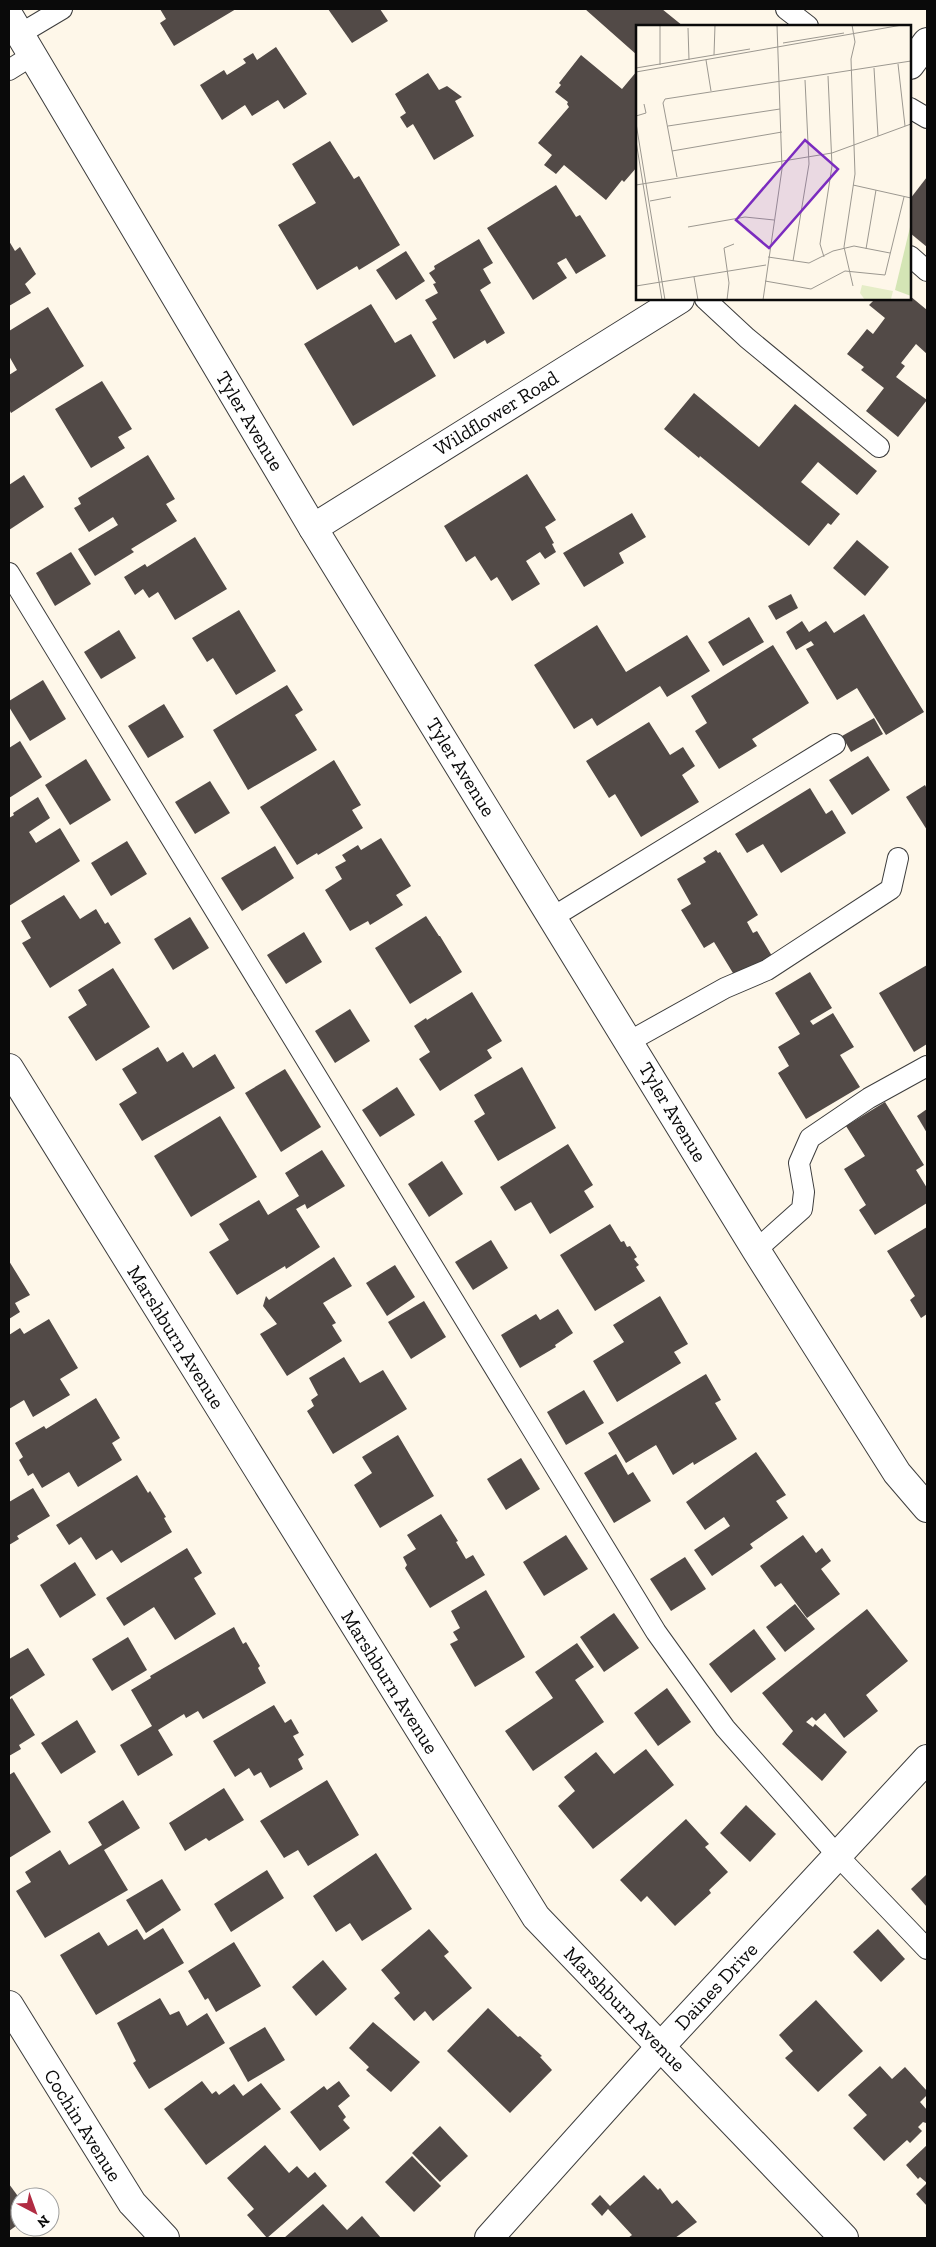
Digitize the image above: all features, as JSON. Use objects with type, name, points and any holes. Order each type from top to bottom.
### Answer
[{"type":"street","name":"Tyler Avenue","points":[[21,35],[313,528],[630,1041],[756,1250],[897,1473],[927,1508]]},
{"type":"street","points":[[911,64],[927,42]]},
{"type":"street","name":"Wildflower Road","points":[[313,528],[678,300]]},
{"type":"street","name":"Marshburn Avenue","points":[[9,1068],[536,1917],[844,2238]]},
{"type":"street","name":"Daines Drive","points":[[489,2238],[661,2046],[927,1759]]},
{"type":"street","name":"Cochin Avenue","points":[[9,2006],[132,2203],[166,2238]]},
{"type":"lane","points":[[9,70],[21,35],[62,9]]},
{"type":"lane","points":[[786,9],[807,25]]},
{"type":"lane","points":[[911,109],[927,118]]},
{"type":"lane","points":[[911,257],[927,271]]},
{"type":"lane","points":[[706,300],[747,338],[879,447]]},
{"type":"lane","points":[[9,574],[656,1632],[725,1728],[837,1855],[927,1949]]},
{"type":"lane","points":[[553,917],[835,744]]},
{"type":"lane","points":[[630,1041],[725,988],[767,970],[891,890],[898,858]]},
{"type":"lane","points":[[756,1250],[802,1208],[804,1192],[800,1163],[810,1138],[869,1098],[927,1066]]},
{"type":"building","points":[[160,9],[236,9],[174,46],[160,23],[166,19]]},
{"type":"building","points":[[328,9],[380,9],[388,21],[352,43]]},
{"type":"building","points":[[585,9],[662,9],[682,25],[636,25],[636,54]]},
{"type":"building","points":[[276,47],[307,94],[284,109],[278,100],[252,116],[245,105],[222,120],[200,85],[224,70],[227,75],[246,63],[243,59],[253,53],[257,60]]},
{"type":"building","points":[[581,55],[622,89],[636,72],[636,168],[624,182],[622,180],[606,200],[564,165],[556,174],[544,165],[552,155],[538,143],[569,107],[568,102],[555,92],[561,85],[559,83]]},
{"type":"building","points":[[428,73],[439,90],[447,86],[462,97],[455,101],[474,136],[434,160],[413,124],[407,128],[400,117],[406,113],[395,94]]},
{"type":"building","points":[[330,141],[354,179],[359,176],[400,245],[359,270],[357,266],[317,290],[278,225],[316,203],[292,164]]},
{"type":"building","points":[[927,177],[927,247],[911,234],[911,198]]},
{"type":"building","points":[[556,185],[576,217],[580,215],[606,256],[576,274],[566,258],[557,263],[567,278],[533,300],[487,228]]},
{"type":"building","points":[[479,239],[493,263],[483,269],[491,283],[480,290],[505,333],[487,344],[485,340],[454,359],[432,322],[437,319],[425,300],[438,293],[433,284],[436,283],[429,273],[435,269],[434,266]]},
{"type":"building","points":[[9,241],[15,251],[20,247],[36,274],[25,284],[31,293],[9,306]]},
{"type":"building","points":[[406,251],[425,281],[396,300],[376,270]]},
{"type":"building","points":[[911,297],[927,310],[927,354],[916,344],[901,363],[905,366],[896,377],[927,400],[898,437],[866,411],[884,388],[861,370],[864,367],[847,354],[867,329],[873,334],[885,318],[869,305],[874,300],[911,300]]},
{"type":"building","points":[[371,304],[395,343],[411,334],[436,376],[353,426],[304,344]]},
{"type":"building","points":[[48,307],[84,366],[11,413],[9,409],[9,375],[17,370],[9,356],[9,331]]},
{"type":"building","points":[[102,381],[132,429],[118,437],[125,448],[91,468],[55,409]]},
{"type":"building","points":[[694,393],[759,447],[795,404],[877,471],[857,495],[818,462],[801,482],[840,514],[831,525],[828,523],[809,546],[700,456],[699,458],[664,429]]},
{"type":"building","points":[[148,455],[175,499],[166,504],[177,521],[131,549],[134,552],[95,576],[78,549],[118,525],[113,517],[89,532],[74,508],[81,504],[78,498]]},
{"type":"building","points":[[527,474],[556,520],[545,527],[554,543],[552,544],[556,552],[545,559],[540,552],[526,561],[540,584],[512,601],[497,577],[491,581],[475,556],[466,562],[444,526]]},
{"type":"building","points":[[24,475],[44,507],[9,530],[9,485]]},
{"type":"building","points":[[632,513],[646,537],[619,553],[624,563],[584,587],[563,553]]},
{"type":"building","points":[[195,537],[227,589],[175,620],[158,592],[149,598],[143,589],[135,595],[124,577],[145,564],[147,567]]},
{"type":"building","points":[[857,540],[889,567],[865,596],[833,568]]},
{"type":"building","points":[[71,552],[91,584],[55,606],[36,573]]},
{"type":"building","points":[[791,594],[798,608],[776,620],[768,606]]},
{"type":"building","points":[[239,610],[276,671],[236,695],[213,658],[207,662],[192,638]]},
{"type":"building","points":[[864,614],[924,712],[886,735],[857,688],[837,700],[806,649],[814,645],[811,641],[796,650],[786,632],[802,621],[809,632],[826,621],[834,633]]},
{"type":"building","points":[[749,617],[764,642],[723,666],[708,642]]},
{"type":"building","points":[[597,625],[626,672],[687,635],[710,671],[667,697],[660,686],[597,726],[592,718],[574,729],[534,665]]},
{"type":"building","points":[[119,630],[136,658],[101,679],[84,652]]},
{"type":"building","points":[[773,645],[809,703],[752,739],[757,746],[719,769],[695,731],[707,723],[691,696]]},
{"type":"building","points":[[43,680],[66,719],[30,741],[9,707],[9,701]]},
{"type":"building","points":[[287,685],[303,710],[295,715],[317,750],[248,790],[213,730]]},
{"type":"building","points":[[164,704],[184,737],[148,758],[128,726]]},
{"type":"building","points":[[874,718],[883,734],[851,752],[842,736]]},
{"type":"building","points":[[649,722],[670,755],[683,747],[695,766],[682,775],[699,802],[641,837],[615,794],[609,798],[586,761]]},
{"type":"building","points":[[20,741],[42,777],[9,798],[9,748]]},
{"type":"building","points":[[868,756],[890,790],[852,815],[829,780]]},
{"type":"building","points":[[86,759],[111,800],[70,825],[45,785]]},
{"type":"building","points":[[334,760],[361,805],[352,810],[363,828],[318,855],[317,853],[297,865],[260,807]]},
{"type":"building","points":[[210,781],[230,813],[195,834],[175,802]]},
{"type":"building","points":[[925,785],[927,789],[927,830],[906,797]]},
{"type":"building","points":[[810,788],[826,814],[832,810],[846,833],[781,873],[763,844],[747,853],[735,834]]},
{"type":"building","points":[[38,797],[50,818],[29,832],[36,843],[60,828],[80,861],[9,906],[9,818],[14,815],[13,813]]},
{"type":"building","points":[[381,838],[411,886],[396,895],[403,905],[370,925],[368,921],[350,931],[325,890],[342,879],[335,867],[346,861],[342,855],[358,845],[361,850]]},
{"type":"building","points":[[127,841],[147,874],[111,896],[91,863]]},
{"type":"building","points":[[275,846],[294,878],[242,911],[221,878]]},
{"type":"building","points":[[716,850],[718,853],[720,852],[758,915],[747,922],[753,933],[757,931],[772,956],[736,978],[714,942],[704,948],[681,910],[691,904],[677,879],[706,862],[703,858]]},
{"type":"building","points":[[64,895],[80,919],[96,909],[105,924],[108,922],[121,943],[50,988],[22,943],[31,938],[21,921]]},
{"type":"building","points":[[426,916],[462,972],[410,1004],[375,948]]},
{"type":"building","points":[[190,917],[209,948],[173,970],[154,939]]},
{"type":"building","points":[[304,932],[322,962],[286,984],[267,955]]},
{"type":"building","points":[[927,965],[927,1044],[914,1052],[879,993]]},
{"type":"building","points":[[113,968],[150,1027],[96,1061],[68,1017],[87,1005],[78,990]]},
{"type":"building","points":[[810,972],[832,1008],[810,1021],[813,1025],[833,1013],[854,1047],[840,1055],[860,1087],[806,1119],[778,1073],[789,1066],[778,1047],[800,1034],[775,993]]},
{"type":"building","points":[[472,992],[502,1041],[487,1050],[492,1058],[440,1091],[419,1059],[430,1052],[414,1026]]},
{"type":"building","points":[[350,1009],[370,1041],[335,1063],[315,1031]]},
{"type":"building","points":[[158,1047],[167,1062],[183,1052],[193,1068],[215,1054],[235,1088],[142,1141],[119,1104],[137,1093],[122,1069]]},
{"type":"building","points":[[522,1067],[556,1128],[498,1161],[474,1121],[485,1114],[474,1095]]},
{"type":"building","points":[[285,1069],[321,1127],[281,1152],[245,1093]]},
{"type":"building","points":[[397,1087],[415,1115],[380,1137],[362,1110]]},
{"type":"building","points":[[885,1102],[924,1165],[916,1170],[927,1188],[927,1203],[875,1235],[859,1210],[866,1205],[844,1169],[865,1156],[846,1126]]},
{"type":"building","points":[[927,1109],[927,1133],[917,1116]]},
{"type":"building","points":[[220,1116],[257,1177],[191,1217],[154,1156]]},
{"type":"building","points":[[568,1144],[593,1185],[584,1191],[594,1207],[550,1234],[531,1202],[515,1211],[500,1187]]},
{"type":"building","points":[[322,1150],[345,1186],[307,1209],[305,1204],[296,1209],[320,1247],[286,1269],[285,1266],[237,1295],[209,1252],[229,1240],[219,1224],[259,1200],[268,1215],[299,1196],[285,1173]]},
{"type":"building","points":[[442,1161],[463,1194],[429,1217],[408,1184]]},
{"type":"building","points":[[610,1224],[621,1242],[624,1241],[627,1247],[630,1246],[637,1257],[634,1259],[639,1265],[636,1267],[645,1281],[595,1311],[560,1255]]},
{"type":"building","points":[[927,1227],[927,1314],[921,1318],[910,1300],[915,1296],[887,1251]]},
{"type":"building","points":[[491,1240],[508,1268],[473,1290],[455,1262]]},
{"type":"building","points":[[334,1257],[352,1286],[323,1303],[336,1323],[332,1325],[342,1341],[287,1376],[260,1334],[277,1324],[263,1306],[266,1296],[269,1300]]},
{"type":"building","points":[[9,1261],[30,1295],[15,1303],[20,1312],[9,1319]]},
{"type":"building","points":[[395,1265],[415,1297],[387,1316],[366,1283]]},
{"type":"building","points":[[660,1296],[688,1344],[674,1352],[681,1363],[617,1402],[593,1361],[624,1342],[613,1325]]},
{"type":"building","points":[[424,1301],[446,1337],[411,1359],[388,1322]]},
{"type":"building","points":[[558,1309],[573,1333],[555,1345],[556,1347],[520,1368],[501,1335],[536,1314],[540,1320]]},
{"type":"building","points":[[49,1319],[78,1368],[60,1379],[70,1395],[33,1417],[24,1400],[9,1409],[9,1335],[20,1328],[24,1334]]},
{"type":"building","points":[[344,1357],[360,1383],[383,1370],[407,1409],[333,1454],[307,1411],[314,1406],[311,1400],[318,1395],[309,1378]]},
{"type":"building","points":[[706,1374],[721,1400],[715,1403],[737,1439],[694,1465],[693,1462],[673,1475],[656,1445],[626,1463],[608,1433]]},
{"type":"building","points":[[584,1390],[604,1423],[566,1445],[547,1412]]},
{"type":"building","points":[[96,1398],[120,1438],[112,1443],[122,1460],[78,1487],[69,1472],[42,1488],[33,1473],[28,1476],[19,1460],[23,1457],[15,1443],[44,1426],[46,1429]]},
{"type":"building","points":[[398,1435],[434,1496],[380,1528],[354,1485],[372,1473],[362,1457]]},
{"type":"building","points":[[756,1452],[786,1495],[776,1501],[788,1518],[750,1544],[753,1548],[712,1576],[694,1550],[730,1526],[724,1517],[705,1530],[686,1502]]},
{"type":"building","points":[[616,1454],[628,1475],[633,1472],[651,1501],[614,1523],[584,1473]]},
{"type":"building","points":[[521,1458],[540,1489],[506,1510],[487,1479]]},
{"type":"building","points":[[137,1475],[148,1493],[150,1491],[166,1517],[164,1518],[172,1532],[121,1563],[112,1550],[96,1560],[81,1537],[69,1545],[56,1525]]},
{"type":"building","points":[[33,1488],[50,1516],[17,1536],[19,1539],[9,1545],[9,1502]]},
{"type":"building","points":[[441,1514],[458,1541],[456,1542],[466,1559],[473,1555],[485,1575],[430,1608],[405,1568],[407,1565],[403,1557],[416,1549],[407,1535]]},
{"type":"building","points":[[566,1535],[588,1569],[544,1596],[523,1562]]},
{"type":"building","points":[[803,1535],[816,1553],[822,1548],[831,1561],[821,1569],[840,1594],[807,1618],[781,1583],[775,1587],[760,1566]]},
{"type":"building","points":[[187,1548],[202,1573],[194,1578],[216,1614],[175,1640],[154,1607],[124,1626],[106,1598]]},
{"type":"building","points":[[685,1557],[706,1589],[671,1611],[650,1579]]},
{"type":"building","points":[[75,1562],[96,1595],[60,1618],[40,1585]]},
{"type":"building","points":[[486,1590],[525,1657],[475,1687],[450,1644],[458,1640],[453,1632],[460,1628],[451,1611]]},
{"type":"building","points":[[795,1604],[815,1629],[785,1652],[766,1627]]},
{"type":"building","points":[[867,1609],[908,1661],[866,1695],[878,1711],[844,1738],[825,1713],[816,1721],[812,1717],[806,1722],[813,1727],[815,1724],[847,1752],[822,1781],[782,1744],[793,1731],[762,1693]]},
{"type":"building","points":[[614,1613],[639,1648],[604,1672],[580,1637]]},
{"type":"building","points":[[234,1627],[243,1644],[246,1642],[260,1666],[258,1668],[266,1683],[203,1719],[198,1711],[186,1718],[184,1714],[158,1730],[173,1755],[138,1776],[120,1745],[152,1726],[131,1690],[151,1678],[150,1676]]},
{"type":"building","points":[[754,1629],[776,1659],[731,1693],[709,1664]]},
{"type":"building","points":[[128,1637],[147,1670],[112,1691],[92,1659]]},
{"type":"building","points":[[577,1643],[594,1667],[575,1680],[604,1722],[533,1771],[505,1731],[553,1698],[535,1672]]},
{"type":"building","points":[[28,1648],[45,1675],[10,1697],[9,1659]]},
{"type":"building","points":[[667,1688],[691,1722],[658,1746],[634,1713]]},
{"type":"building","points":[[12,1698],[35,1735],[19,1745],[21,1749],[9,1756],[9,1700]]},
{"type":"building","points":[[274,1705],[285,1723],[291,1719],[299,1733],[293,1736],[304,1755],[298,1759],[303,1769],[270,1788],[261,1772],[254,1776],[249,1768],[235,1777],[213,1741]]},
{"type":"building","points":[[77,1720],[96,1752],[61,1774],[41,1743]]},
{"type":"building","points":[[646,1749],[674,1785],[593,1849],[558,1806],[575,1791],[564,1777],[596,1752],[614,1774]]},
{"type":"building","points":[[14,1772],[51,1832],[9,1858],[9,1775]]},
{"type":"building","points":[[327,1780],[359,1835],[308,1866],[298,1850],[284,1858],[260,1821]]},
{"type":"building","points":[[224,1788],[244,1820],[209,1841],[206,1838],[185,1851],[169,1823]]},
{"type":"building","points":[[123,1800],[140,1828],[104,1850],[128,1890],[45,1938],[16,1891],[31,1882],[25,1872],[60,1850],[69,1865],[102,1845],[88,1822]]},
{"type":"building","points":[[746,1805],[776,1834],[750,1862],[720,1833]]},
{"type":"building","points":[[686,1819],[709,1844],[705,1847],[728,1872],[709,1890],[711,1893],[675,1926],[647,1896],[641,1902],[620,1880]]},
{"type":"building","points":[[376,1853],[412,1909],[362,1941],[350,1923],[336,1932],[313,1896]]},
{"type":"building","points":[[267,1870],[284,1898],[231,1932],[214,1904]]},
{"type":"building","points":[[927,1874],[927,1907],[911,1889]]},
{"type":"building","points":[[162,1879],[181,1910],[146,1933],[126,1900]]},
{"type":"building","points":[[163,1928],[184,1963],[96,2015],[60,1955],[99,1932],[108,1946],[137,1929],[144,1940]]},
{"type":"building","points":[[429,1929],[449,1952],[444,1956],[472,1988],[433,2021],[425,2011],[414,2021],[394,1998],[400,1993],[381,1970]]},
{"type":"building","points":[[878,1929],[905,1959],[881,1982],[853,1952]]},
{"type":"building","points":[[234,1942],[261,1986],[216,2012],[208,1998],[205,2000],[188,1971]]},
{"type":"building","points":[[323,1960],[347,1989],[316,2016],[292,1987]]},
{"type":"building","points":[[160,1998],[170,2015],[179,2011],[187,2026],[207,2013],[225,2043],[149,2089],[133,2063],[136,2061],[117,2023]]},
{"type":"building","points":[[816,2000],[863,2051],[818,2092],[785,2058],[793,2051],[779,2035]]},
{"type":"building","points":[[488,2008],[518,2037],[520,2036],[542,2056],[540,2057],[552,2070],[510,2113],[447,2051]]},
{"type":"building","points":[[373,2022],[420,2062],[391,2092],[366,2070],[369,2067],[349,2048]]},
{"type":"building","points":[[265,2027],[285,2060],[248,2082],[229,2048]]},
{"type":"building","points":[[880,2066],[892,2079],[905,2067],[927,2091],[927,2095],[920,2102],[927,2110],[927,2122],[923,2122],[918,2127],[922,2131],[910,2143],[907,2140],[884,2161],[853,2128],[867,2115],[848,2095]]},
{"type":"building","points":[[202,2081],[212,2094],[216,2091],[219,2095],[234,2084],[243,2096],[261,2083],[281,2109],[206,2165],[164,2109]]},
{"type":"building","points":[[339,2081],[350,2096],[338,2106],[346,2117],[343,2120],[350,2128],[320,2151],[290,2112],[324,2086],[327,2090]]},
{"type":"building","points":[[440,2126],[468,2156],[440,2182],[412,2153]]},
{"type":"building","points":[[265,2145],[289,2173],[297,2166],[308,2178],[315,2172],[327,2186],[267,2238],[247,2215],[254,2209],[227,2178]]},
{"type":"building","points":[[927,2145],[927,2183],[920,2177],[918,2179],[906,2165]]},
{"type":"building","points":[[412,2156],[441,2186],[414,2212],[385,2182]]},
{"type":"building","points":[[644,2175],[658,2190],[660,2188],[672,2204],[677,2200],[697,2222],[675,2238],[628,2238],[632,2235],[608,2209],[602,2216],[591,2204],[600,2195],[610,2206]]},
{"type":"building","points":[[927,2183],[927,2206],[916,2194]]},
{"type":"building","points":[[9,2184],[11,2187],[9,2231]]},
{"type":"building","points":[[323,2204],[347,2230],[362,2216],[381,2238],[284,2238]]}]
